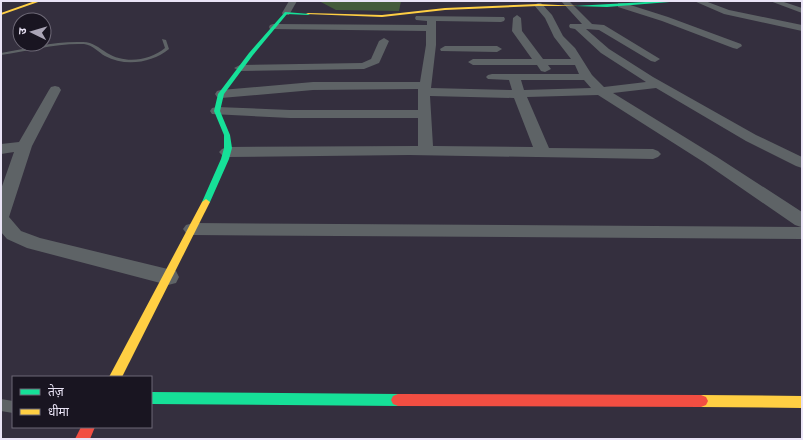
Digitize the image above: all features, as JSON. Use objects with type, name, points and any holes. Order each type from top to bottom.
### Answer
[{"type":"street","points":[[2,14],[39,1]]},
{"type":"street","points":[[116,376],[193,229],[218,176],[226,152],[227,135],[217,111],[221,94],[240,68],[286,13],[293,1]]},
{"type":"street","points":[[382,16],[445,9],[568,3],[621,5],[635,2],[680,1]]},
{"type":"street","points":[[698,1],[727,12],[802,28]]},
{"type":"street","points":[[774,1],[802,11]]},
{"type":"street","points":[[568,3],[583,26],[605,51],[657,84],[751,138],[802,164]]},
{"type":"street","points":[[538,5],[549,16],[559,37],[571,50],[587,77],[601,91],[799,216]]},
{"type":"street","points":[[621,5],[665,19],[737,46]]},
{"type":"street","points":[[286,13],[382,16],[431,23]]},
{"type":"street","points":[[517,18],[517,31],[550,77]]},
{"type":"street","points":[[274,27],[431,23],[502,19]]},
{"type":"street","points":[[426,150],[424,89],[431,45],[431,23]]},
{"type":"street","points":[[554,26],[583,26],[605,29],[655,59]]},
{"type":"street","points":[[240,68],[364,66],[375,61],[384,42]]},
{"type":"street","points":[[445,49],[530,49]]},
{"type":"street","points":[[473,62],[578,62]]},
{"type":"street","points":[[492,77],[587,77]]},
{"type":"street","points":[[514,77],[519,94],[551,152]]},
{"type":"street","points":[[221,94],[313,86],[380,85],[519,94],[601,91],[657,84]]},
{"type":"street","points":[[1,215],[24,146],[55,90]]},
{"type":"street","points":[[217,111],[290,114],[425,114]]},
{"type":"street","points":[[1,149],[24,146]]},
{"type":"street","points":[[226,152],[426,150],[653,154]]},
{"type":"street","points":[[1,219],[14,235],[34,243],[168,277]]},
{"type":"street","points":[[193,229],[802,234]]},
{"type":"street","points":[[152,398],[802,402]]},
{"type":"street","points":[[82,439],[88,428]]},
{"type":"lane","points":[[1,54],[60,44],[85,43],[93,44],[106,55],[113,58],[142,60],[163,53],[167,48],[164,40]]},
{"type":"lane","points":[[1,405],[12,407]]},
{"type":"green space","points":[[319,1],[401,1],[399,11],[336,10]]},
{"type":"traffic: fast","points":[[576,6],[607,6],[680,1]]},
{"type":"traffic: fast","points":[[206,202],[225,159],[228,148],[227,135],[217,111],[221,94],[251,54],[286,13],[308,14]]},
{"type":"traffic: fast","points":[[152,398],[398,400]]},
{"type":"traffic: slow","points":[[1,14],[39,1]]},
{"type":"traffic: slow","points":[[308,14],[382,16],[445,9],[538,5],[576,6]]},
{"type":"traffic: slow","points":[[116,376],[206,202]]},
{"type":"traffic: slow","points":[[701,401],[802,402]]},
{"type":"traffic: jam","points":[[398,400],[701,401]]},
{"type":"traffic: jam","points":[[82,439],[88,428]]}]
